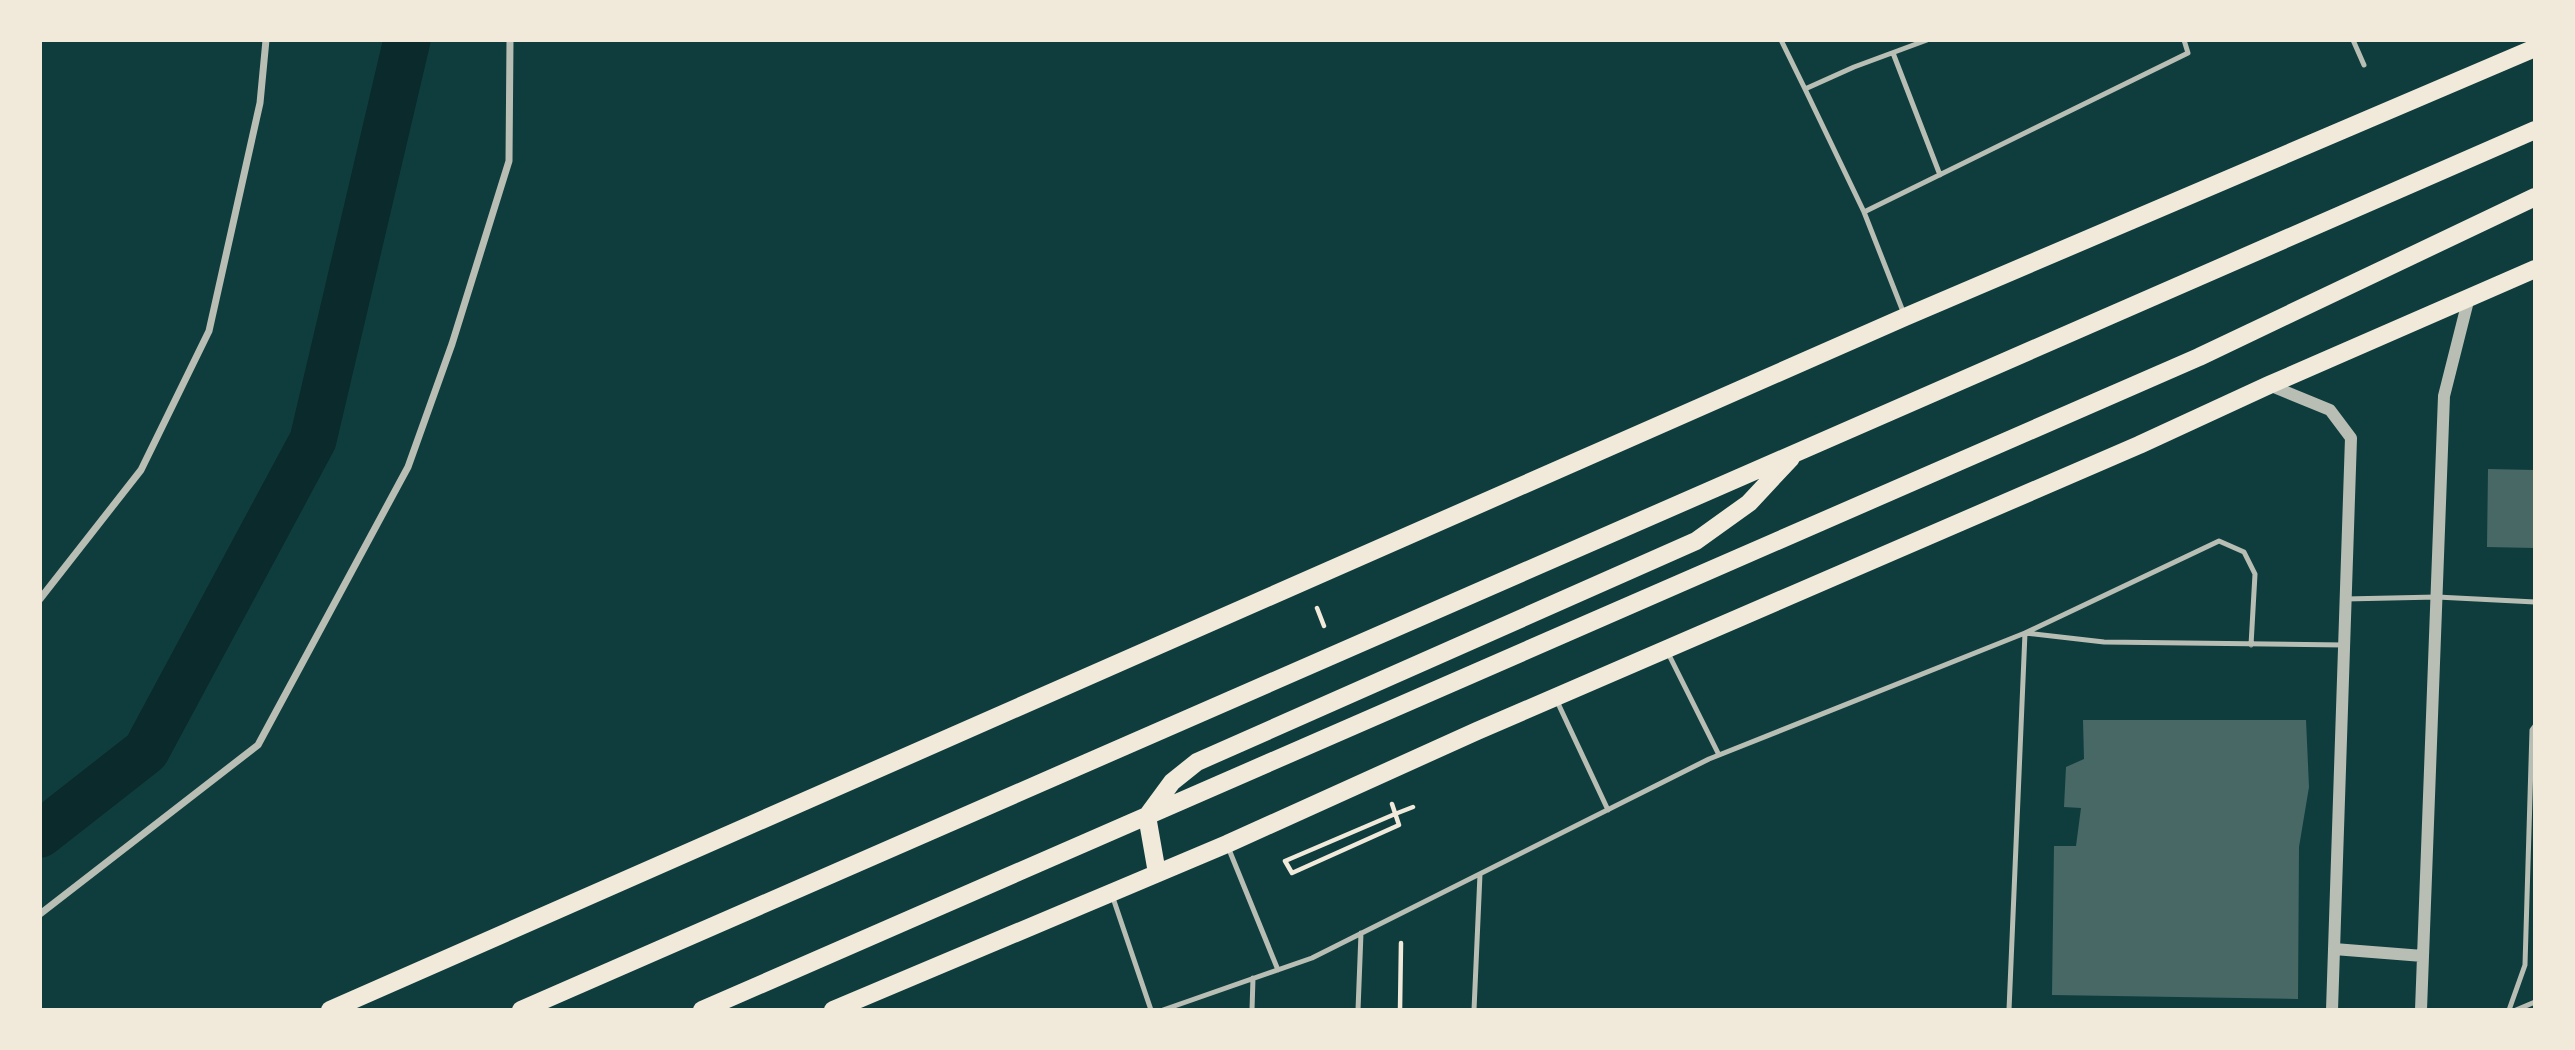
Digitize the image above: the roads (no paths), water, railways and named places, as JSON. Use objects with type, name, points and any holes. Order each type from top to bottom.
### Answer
[{"type":"main road","points":[[330,1010],[1905,317],[2535,48]]},
{"type":"main road","points":[[521,1010],[2535,130]]},
{"type":"main road","points":[[702,1010],[2199,357],[2535,197]]},
{"type":"main road","points":[[833,1010],[1227,844],[1476,732],[2535,270]]},
{"type":"main road","points":[[1157,873],[1147,816],[1172,782],[1197,762],[1696,541],[1748,503],[1796,453]]},
{"type":"street","points":[[40,599],[141,470],[209,331],[260,103],[266,40]]},
{"type":"street","points":[[40,914],[258,745],[402,479],[452,344],[509,161],[510,40]]},
{"type":"street","points":[[2421,1010],[2444,396],[2469,297]]},
{"type":"street","points":[[2269,385],[2330,410],[2351,438],[2332,1010]]},
{"type":"street","points":[[2334,950],[2423,956]]},
{"type":"lane","points":[[1781,40],[1864,212],[1905,317]]},
{"type":"lane","points":[[1805,89],[1927,40]]},
{"type":"lane","points":[[1864,212],[2188,53],[2184,40]]},
{"type":"lane","points":[[2353,40],[2364,65]]},
{"type":"lane","points":[[1894,52],[1940,175]]},
{"type":"lane","points":[[1163,1010],[1312,958],[1719,755],[2025,633],[2219,541],[2244,552],[2255,574],[2251,645]]},
{"type":"lane","points":[[2345,599],[2437,597],[2535,602]]},
{"type":"lane","points":[[2025,633],[2104,642],[2344,645]]},
{"type":"lane","points":[[2009,1010],[2025,633]]},
{"type":"lane","points":[[1667,650],[1719,755]]},
{"type":"lane","points":[[1556,699],[1608,810]]},
{"type":"lane","points":[[2509,1010],[2525,965],[2532,730],[2535,726]]},
{"type":"lane","points":[[1227,844],[1278,970]]},
{"type":"lane","points":[[1474,1010],[1480,874]]},
{"type":"lane","points":[[1111,892],[1151,1010]]},
{"type":"lane","points":[[1358,1010],[1362,933]]},
{"type":"lane","points":[[1252,1010],[1253,978]]},
{"type":"lane","points":[[2516,1010],[2535,1002]]},
{"type":"waterway","points":[[40,834],[146,751],[313,440],[407,40]]}]
